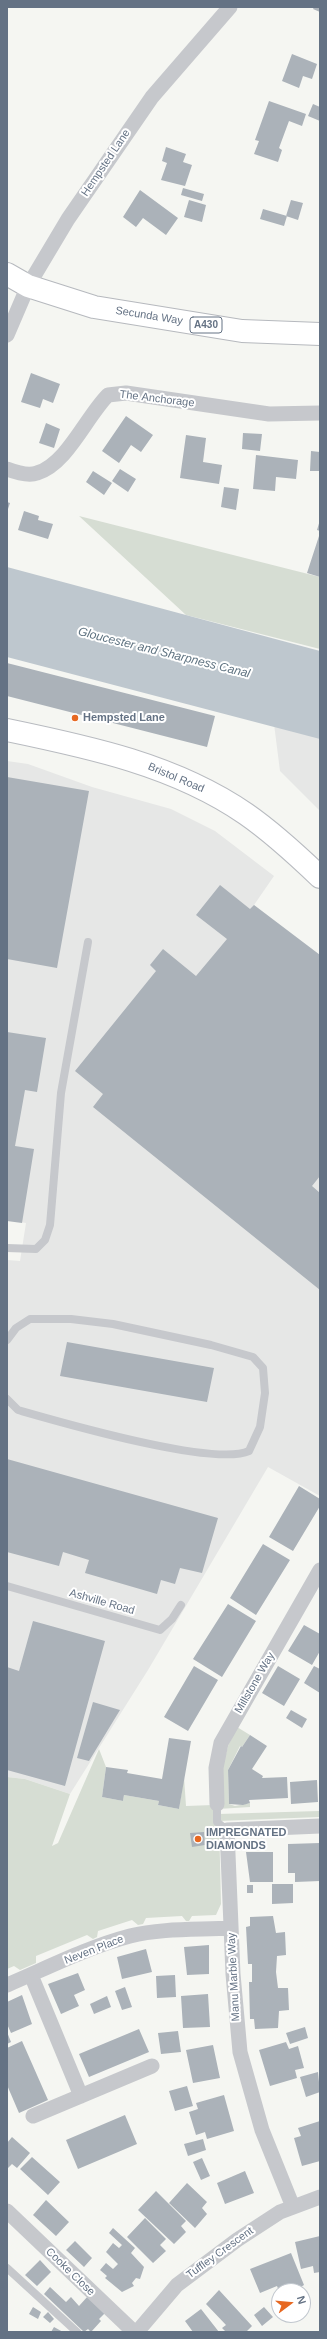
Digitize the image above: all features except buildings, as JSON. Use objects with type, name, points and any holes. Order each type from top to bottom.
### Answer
[{"type":"street","name":"Hempsted Lane","points":[[7,336],[28,286],[68,219],[152,97],[230,7]]},
{"type":"street","name":"Secunda Way","points":[[7,274],[28,286],[102,308],[242,331],[320,334]]},
{"type":"street","name":"The Anchorage","points":[[7,469],[36,474],[57,463],[97,406],[108,395],[126,393],[269,414],[320,413]]},
{"type":"street","name":"Bristol Road","points":[[7,730],[97,748],[160,770],[205,790],[246,814],[320,877]]},
{"type":"street","name":"Millstone Way","points":[[217,1804],[216,1768],[221,1743],[320,1570]]},
{"type":"street","points":[[228,1830],[320,1826]]},
{"type":"street","name":"Manu Marble Way","points":[[228,1830],[231,1928],[240,2052],[262,2130],[293,2206]]},
{"type":"street","name":"Neven Place","points":[[7,1985],[106,1943],[131,1936],[151,1932],[231,1928]]},
{"type":"street","points":[[31,1974],[81,2096]]},
{"type":"street","points":[[33,2116],[152,2066]]},
{"type":"street","name":"Tuffley Crescent","points":[[137,2332],[177,2284],[237,2240],[280,2212],[320,2197]]},
{"type":"street","name":"Cooke Close","points":[[7,2211],[134,2332]]},
{"type":"lane","points":[[7,1248],[36,1249],[45,1240],[50,1225],[61,1093],[88,942]]},
{"type":"lane","points":[[7,1340],[16,1328],[30,1319],[71,1319],[113,1324],[211,1345],[252,1357],[263,1368],[264,1393],[260,1427],[248,1451],[241,1454],[208,1454],[132,1440],[18,1410],[7,1399]]},
{"type":"lane","name":"Ashville Road","points":[[7,1586],[160,1630],[172,1619],[181,1605]]},
{"type":"lane","points":[[217,1804],[217,1822],[228,1830]]},
{"type":"lane","points":[[7,2268],[77,2332]]},
{"type":"shaded area","points":[[79,516],[320,577],[320,649],[186,615]]},
{"type":"shaded area","points":[[274,724],[320,736],[320,811],[280,771]]},
{"type":"shaded area","points":[[7,761],[28,764],[92,787],[171,809],[215,831],[274,876],[254,905],[320,955],[320,1496],[268,1467],[148,1670],[70,1794],[25,1779],[7,1777],[7,1260],[20,1261],[26,1223],[7,1220]]},
{"type":"shaded area","points":[[237,1727],[250,1735],[242,1747],[240,1746],[228,1770],[229,1804],[235,1806],[250,1803],[250,1807],[218,1809],[218,1814],[319,1811],[319,1817],[219,1821],[221,1904],[216,1915],[192,1916],[189,1921],[186,1921],[182,1916],[146,1918],[143,1924],[138,1925],[132,1920],[98,1931],[97,1937],[93,1939],[87,1935],[36,1956],[36,1963],[20,1970],[14,1966],[7,1969],[7,1777],[25,1779],[70,1794],[52,1846],[58,1843],[99,1749],[106,1767],[102,1797],[123,1801],[124,1795],[159,1801],[158,1805],[179,1809],[184,1777],[186,1806],[213,1805],[228,1746]]},
{"type":"water","name":"Gloucester and Sharpness Canal","points":[[7,567],[320,651],[320,739],[7,657]]},
{"type":"place","name":"Hempsted Lane","points":[[75,718]]},
{"type":"place","name":"IMPREGNATED DIAMONDS","points":[[198,1839]]}]
